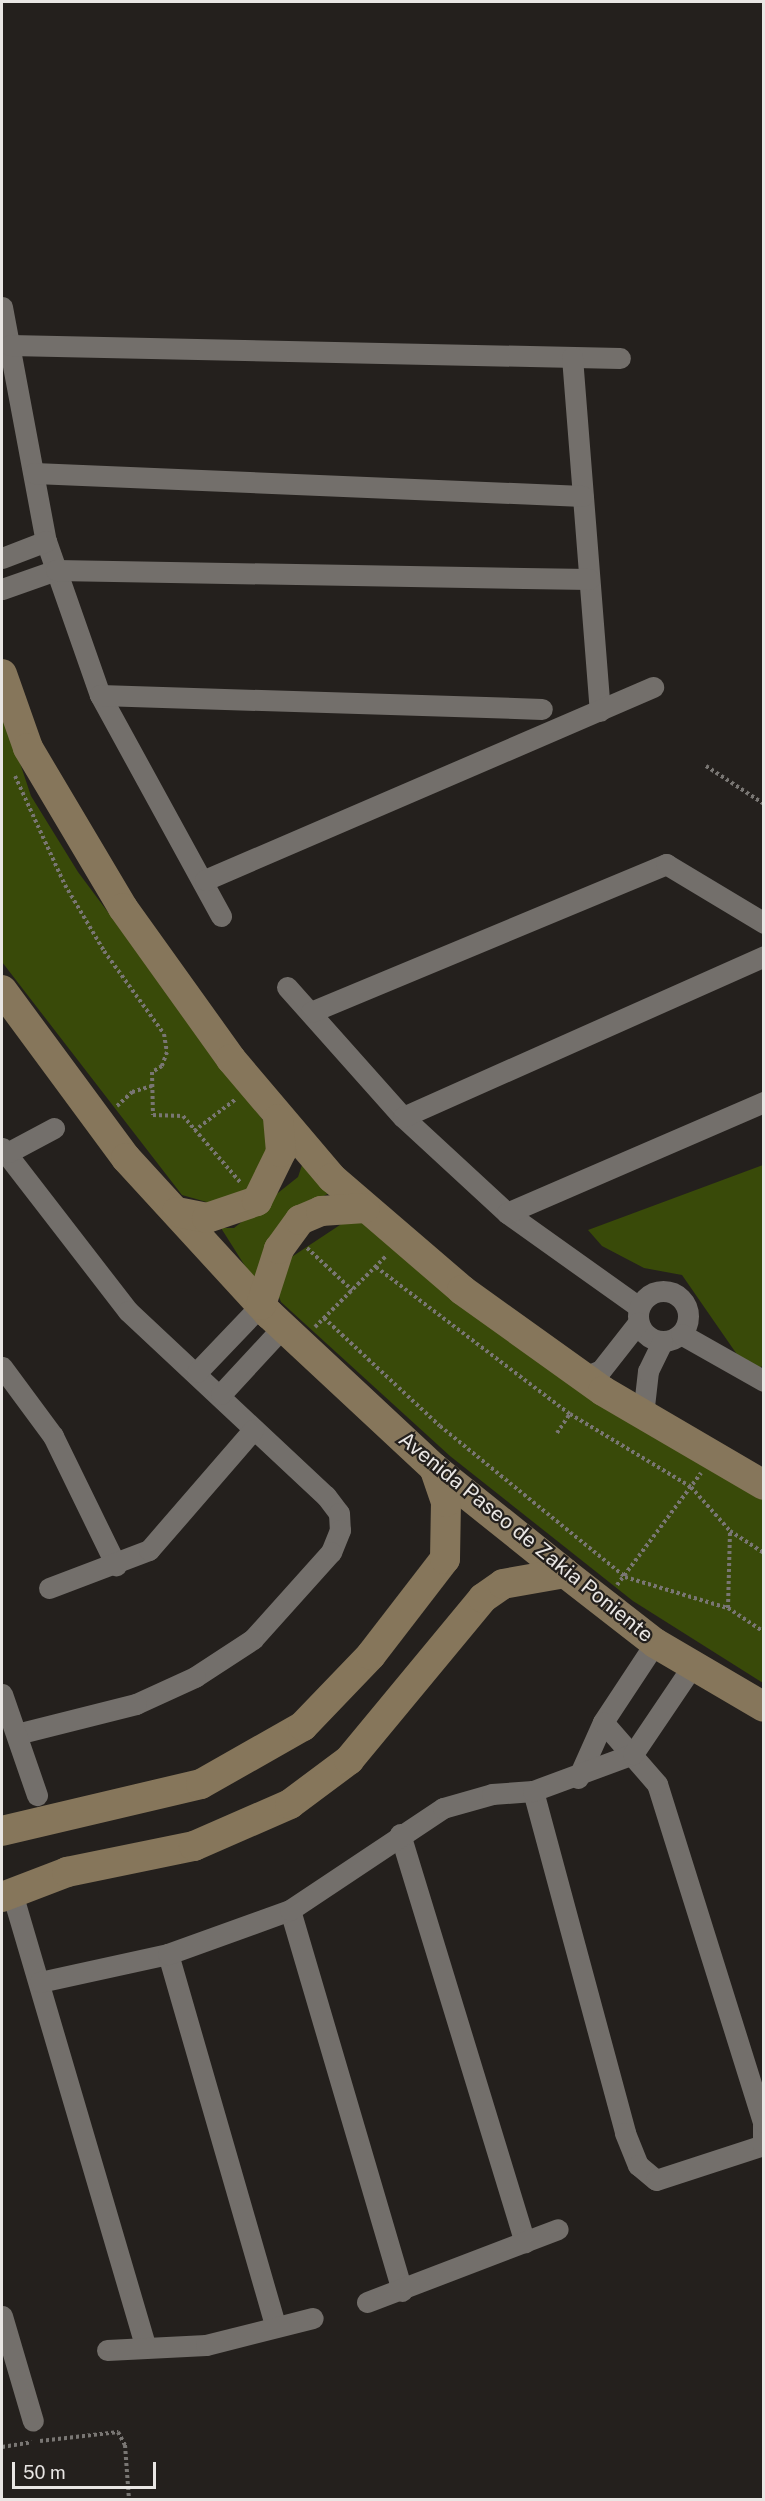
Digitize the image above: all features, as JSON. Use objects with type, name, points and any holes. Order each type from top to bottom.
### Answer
[{"type":"street","points":[[2,307],[46,541],[100,695],[119,739],[205,880],[221,916]]},
{"type":"street","points":[[10,345],[620,358]]},
{"type":"street","points":[[572,357],[600,711]]},
{"type":"street","points":[[34,473],[583,496]]},
{"type":"street","points":[[2,558],[46,541]]},
{"type":"street","points":[[2,589],[56,570],[589,579]]},
{"type":"street","points":[[2,674],[28,748],[73,830],[252,1086],[278,1119],[365,1208],[400,1240],[584,1377],[764,1485]]},
{"type":"street","points":[[205,880],[517,742],[600,711],[653,687]]},
{"type":"street","points":[[100,695],[543,709]]},
{"type":"street","points":[[515,708],[517,742]]},
{"type":"street","points":[[311,1012],[666,864],[764,923]]},
{"type":"street","points":[[404,1117],[764,956]]},
{"type":"street","points":[[287,987],[404,1117],[507,1213],[638,1315],[652,1339],[672,1338],[764,1381]]},
{"type":"street","name":"Avenida Paseo de Zakia Poniente","points":[[2,990],[98,1124],[261,1305],[291,1335],[434,1468],[565,1573],[655,1643],[764,1707]]},
{"type":"street","points":[[507,1213],[764,1102]]},
{"type":"street","points":[[177,1212],[207,1218],[257,1201],[281,1152],[278,1119]]},
{"type":"street","points":[[17,1734],[136,1704],[195,1677],[253,1638],[331,1552],[340,1530],[339,1513],[253,1430],[221,1394],[128,1311],[5,1150],[54,1128]]},
{"type":"street","points":[[197,1372],[261,1305],[273,1261],[289,1232],[321,1211],[365,1208]]},
{"type":"street","points":[[584,1377],[602,1370],[652,1293],[672,1292],[687,1306],[672,1338],[648,1371],[644,1415]]},
{"type":"street","points":[[221,1394],[291,1335]]},
{"type":"street","points":[[2,1367],[44,1421],[116,1565]]},
{"type":"street","points":[[49,1588],[116,1565],[149,1550],[253,1430]]},
{"type":"street","points":[[2,1831],[201,1785],[303,1726],[371,1655],[445,1559],[446,1502],[434,1468]]},
{"type":"street","points":[[146,2348],[40,1982],[7,1895],[67,1872],[194,1846],[290,1804],[350,1760],[483,1598],[503,1584],[565,1573]]},
{"type":"street","points":[[578,1778],[603,1722],[655,1643]]},
{"type":"street","points":[[40,1982],[168,1954],[290,1910],[400,1834],[443,1808],[492,1794],[533,1791],[578,1778],[633,1754],[693,1665]]},
{"type":"street","points":[[2,1694],[37,1795]]},
{"type":"street","points":[[533,1791],[625,2133],[639,2165],[656,2180],[763,2145],[763,2122],[657,1784],[603,1722]]},
{"type":"street","points":[[400,1834],[525,2242]]},
{"type":"street","points":[[290,1910],[402,2291]]},
{"type":"street","points":[[168,1954],[276,2327]]},
{"type":"street","points":[[367,2302],[402,2291],[558,2229]]},
{"type":"street","points":[[2,2316],[33,2421]]},
{"type":"street","points":[[107,2350],[224,2342],[313,2318]]},
{"type":"path","points":[[706,766],[764,804]]},
{"type":"path","points":[[12,770],[65,885],[104,951],[164,1034],[167,1052],[162,1066],[152,1072],[153,1115],[183,1116],[257,1201]]},
{"type":"path","points":[[98,1124],[132,1092],[152,1086]]},
{"type":"path","points":[[194,1131],[252,1086]]},
{"type":"path","points":[[289,1232],[352,1290]]},
{"type":"path","points":[[291,1335],[324,1318],[400,1240]]},
{"type":"path","points":[[375,1267],[570,1414],[691,1487],[730,1531],[764,1553]]},
{"type":"path","points":[[324,1318],[448,1434],[625,1577],[728,1608],[764,1632]]},
{"type":"path","points":[[557,1433],[570,1414]]},
{"type":"path","points":[[603,1601],[625,1577],[714,1455]]},
{"type":"path","points":[[728,1608],[730,1531]]},
{"type":"path","points":[[2,2447],[118,2432],[125,2445],[129,2499]]},
{"type":"green space","points":[[2,709],[31,796],[78,872],[274,1135],[265,1177],[224,1207],[182,1195],[2,962]]},
{"type":"green space","points":[[304,1159],[339,1188],[312,1202],[264,1296],[221,1228],[234,1228],[298,1177]]},
{"type":"green space","points":[[763,1165],[763,1365],[757,1371],[745,1366],[682,1275],[644,1268],[602,1246],[588,1230]]},
{"type":"green space","points":[[355,1215],[763,1495],[763,1683],[633,1601],[450,1456],[281,1302],[273,1282],[281,1264]]}]
